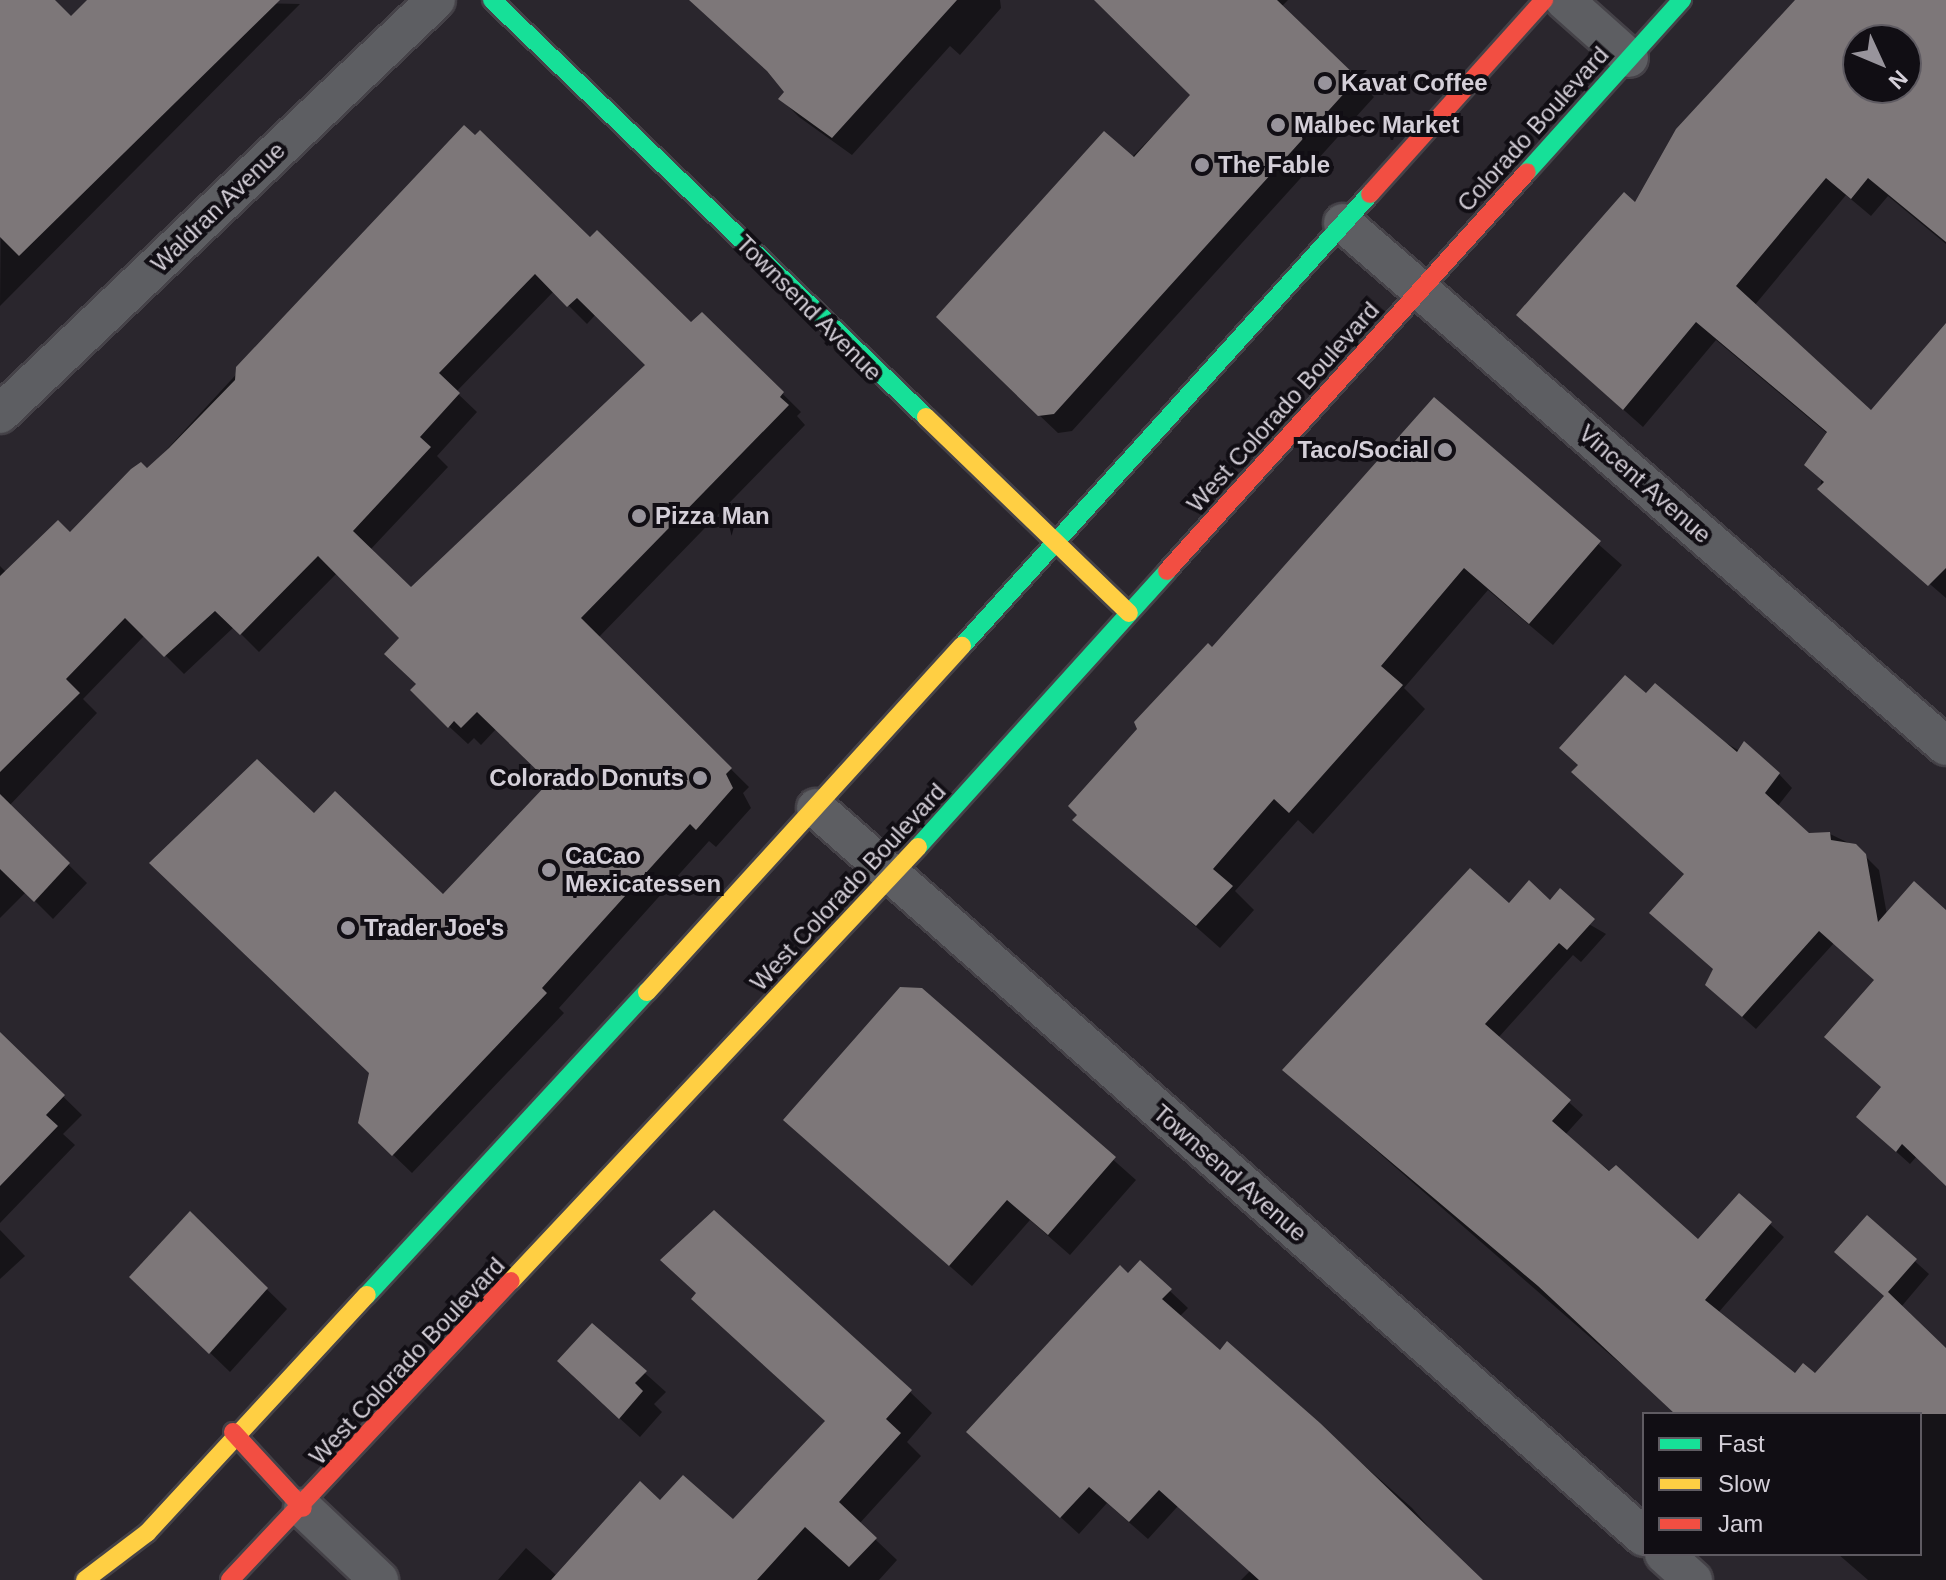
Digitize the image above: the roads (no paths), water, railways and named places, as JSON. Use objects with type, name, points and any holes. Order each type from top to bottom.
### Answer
[{"type":"main road","name":"Townsend Avenue","points":[[492,0],[1052,546],[1129,613]]},
{"type":"main road","points":[[85,1580],[147,1533],[233,1432],[816,808],[1544,0]]},
{"type":"main road","name":"Colorado Boulevard","points":[[1420,291],[1682,0]]},
{"type":"main road","name":"West Colorado Boulevard","points":[[303,1508],[892,876],[1420,291]]},
{"type":"main road","points":[[230,1580],[303,1508],[233,1432]]},
{"type":"street","name":"Waldran Avenue","points":[[0,414],[436,0]]},
{"type":"street","points":[[1564,0],[1629,58]]},
{"type":"street","name":"Vincent Avenue","points":[[1343,223],[1946,746]]},
{"type":"street","name":"Townsend Avenue","points":[[816,808],[1642,1535]]},
{"type":"street","points":[[303,1508],[379,1580]]},
{"type":"street","points":[[1666,1556],[1693,1580]]},
{"type":"place","name":"Kavat Coffee","points":[[1325,83]]},
{"type":"place","name":"Malbec Market","points":[[1278,125]]},
{"type":"place","name":"The Fable","points":[[1202,165]]},
{"type":"place","name":"Taco/Social","points":[[1445,450]]},
{"type":"place","name":"Pizza Man","points":[[639,516]]},
{"type":"place","name":"Colorado Donuts","points":[[700,778]]},
{"type":"place","name":"CaCao Mexicatessen","points":[[549,870]]},
{"type":"place","name":"Trader Joe's","points":[[348,928]]}]
